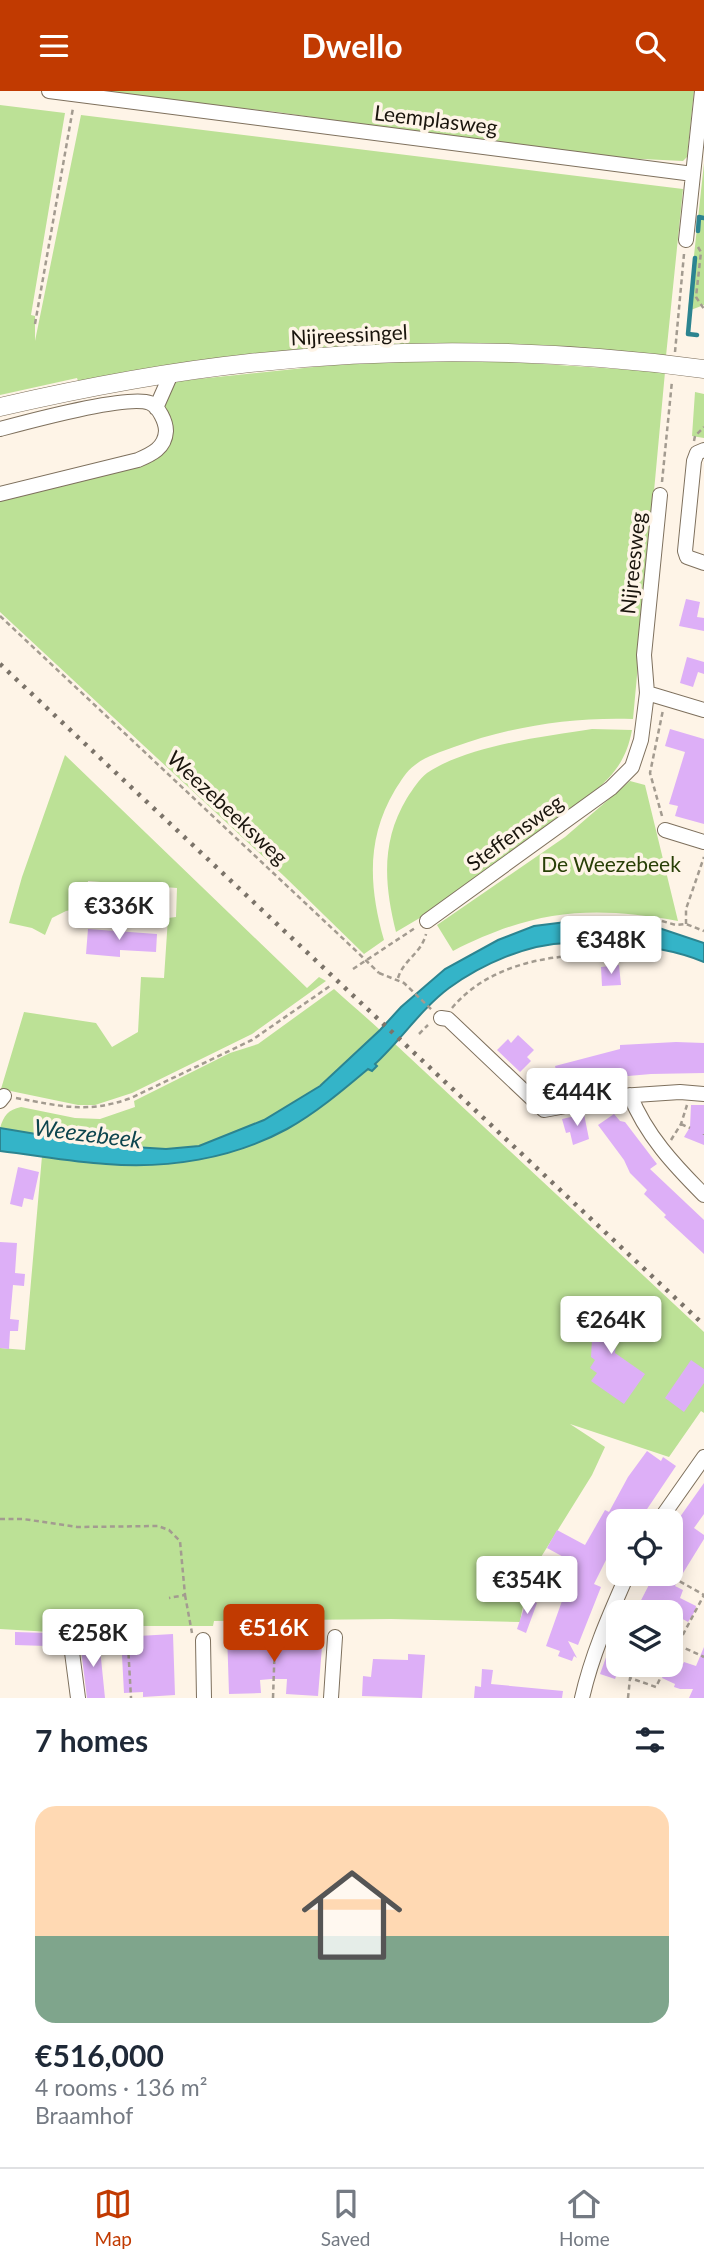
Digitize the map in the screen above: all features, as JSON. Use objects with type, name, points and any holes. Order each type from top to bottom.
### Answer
[{"type":"main road","name":"Nijreessingel","points":[[0,407],[68,392],[250,363],[412,353],[509,353],[645,361],[704,369]]},
{"type":"street","name":"Leemplasweg","points":[[49,91],[693,174]]},
{"type":"street","points":[[686,240],[702,91]]},
{"type":"street","points":[[156,408],[171,374]]},
{"type":"street","points":[[0,429],[76,411],[135,401],[150,403],[156,408],[163,417],[166,429],[163,443],[155,453],[138,460],[0,494]]},
{"type":"street","points":[[704,450],[697,453],[694,461],[685,551],[687,557],[704,563]]},
{"type":"street","name":"Nijreesweg","points":[[647,693],[644,655],[660,495]]},
{"type":"street","points":[[647,693],[704,710]]},
{"type":"street","name":"Steffensweg","points":[[427,921],[600,796],[632,767],[641,740],[647,693]]},
{"type":"street","points":[[665,829],[704,842]]},
{"type":"street","points":[[440,1017],[448,1019],[544,1110],[630,1095],[704,1094]]},
{"type":"street","points":[[630,1095],[636,1112],[661,1149],[704,1195]]},
{"type":"street","points":[[667,1509],[704,1457]]},
{"type":"street","points":[[582,1698],[587,1674],[622,1586]]},
{"type":"street","points":[[71,1637],[78,1698]]},
{"type":"street","points":[[331,1698],[335,1637]]},
{"type":"street","points":[[203,1640],[204,1698]]},
{"type":"path","points":[[35,324],[76,94]]},
{"type":"path","points":[[675,352],[686,240],[701,252],[696,297],[704,309]]},
{"type":"path","name":"Nijreesweg","points":[[660,495],[673,377]]},
{"type":"path","name":"Weezebeeksweg","points":[[0,616],[379,973],[398,979],[440,1017]]},
{"type":"path","points":[[665,829],[649,773],[666,699]]},
{"type":"path","points":[[686,924],[686,909],[704,857]]},
{"type":"path","points":[[353,969],[399,936],[427,921]]},
{"type":"path","points":[[398,979],[402,967],[424,941],[427,921]]},
{"type":"path","points":[[662,921],[676,925],[686,924],[704,931]]},
{"type":"path","points":[[440,1017],[477,985],[507,970],[539,960],[597,954],[622,957]]},
{"type":"path","points":[[2,1099],[79,1109],[114,1104],[251,1040],[330,986]]},
{"type":"path","points":[[661,1149],[673,1138],[681,1124],[687,1108],[687,1093]]},
{"type":"path","points":[[681,1124],[690,1128]]},
{"type":"path","points":[[0,1519],[77,1527],[158,1526],[169,1529],[180,1541],[185,1595],[193,1635],[203,1640]]},
{"type":"path","points":[[683,1583],[704,1595],[683,1634]]},
{"type":"path","points":[[169,1598],[185,1595]]},
{"type":"path","points":[[273,1698],[275,1640]]},
{"type":"path","points":[[128,1645],[131,1698]]},
{"type":"path","points":[[683,1648],[704,1657]]},
{"type":"path","points":[[628,1698],[630,1678],[656,1687],[661,1677]]},
{"type":"green space","points":[[84,91],[694,91],[687,157],[683,161],[581,156],[277,112]]},
{"type":"green space","points":[[0,105],[65,113],[31,315],[35,316],[35,341],[81,115],[683,189],[666,356],[169,365],[78,381],[77,378],[0,395]]},
{"type":"green space","points":[[704,163],[704,305],[688,311]]},
{"type":"green space","points":[[495,361],[665,372],[633,719],[565,721],[520,728],[454,747],[412,767],[395,790],[379,827],[373,882],[384,940],[364,954],[0,612],[0,500],[151,462],[166,449],[172,431],[171,421],[160,403],[173,384],[179,381],[333,365]]},
{"type":"green space","points":[[695,392],[704,394],[704,438],[692,436]]},
{"type":"green space","points":[[592,729],[632,730],[622,759],[605,781],[590,796],[435,909],[396,932],[387,880],[389,847],[399,814],[421,778],[444,763],[463,755],[529,739]]},
{"type":"green space","points":[[65,755],[307,988],[319,977],[326,981],[252,1034],[132,1093],[95,1105],[78,1105],[1,1089],[24,1012],[96,1023],[112,1047],[138,1032],[141,977],[164,978],[168,918],[176,917],[177,888],[88,881],[86,907],[66,911],[52,918],[45,935],[32,928],[9,923],[22,877]]},
{"type":"green space","name":"De Weezebeek","points":[[630,781],[645,785],[678,921],[617,913],[562,915],[510,927],[453,951],[437,925],[565,837]]},
{"type":"green space","points":[[334,989],[380,1030],[332,1076],[300,1100],[264,1120],[199,1146],[166,1149],[102,1145],[0,1128],[7,1114],[21,1107],[75,1118],[100,1119],[135,1107],[134,1101],[230,1053],[258,1044]]},
{"type":"green space","points":[[394,1043],[704,1332],[704,1413],[701,1411],[669,1457],[570,1424],[605,1447],[592,1475],[528,1578],[520,1622],[391,1619],[214,1621],[213,1626],[128,1626],[51,1632],[0,1629],[0,1348],[25,1350],[42,1156],[98,1163],[154,1165],[216,1156],[263,1138],[308,1114],[369,1069],[372,1071],[377,1066],[374,1064]]},
{"type":"water","points":[[574,921],[653,926],[704,943],[704,962],[682,954],[646,947],[568,943],[521,951],[490,963],[439,996],[375,1064],[377,1066],[372,1071],[368,1069],[329,1101],[287,1129],[222,1155],[176,1163],[129,1165],[80,1162],[0,1151],[0,1128],[102,1145],[166,1149],[199,1146],[264,1120],[320,1086],[401,1007],[445,969],[498,940],[534,926]]},
{"type":"building","points":[[686,599],[700,602],[697,617],[704,618],[704,631],[679,626]]},
{"type":"building","points":[[687,657],[704,662],[704,674],[698,672],[693,687],[680,683]]},
{"type":"building","points":[[670,729],[704,739],[704,824],[675,816],[678,806],[669,804],[685,752],[665,746]]},
{"type":"building","points":[[88,929],[157,934],[156,952],[120,950],[120,957],[86,954]]},
{"type":"building","points":[[619,965],[621,985],[602,986],[601,967]]},
{"type":"building","points":[[518,1035],[534,1050],[527,1057],[531,1061],[520,1072],[497,1050],[508,1039],[511,1043]]},
{"type":"building","points":[[704,1043],[704,1073],[594,1079],[596,1087],[563,1096],[555,1066],[620,1049],[620,1045]]},
{"type":"building","points":[[691,1105],[704,1105],[704,1145],[684,1137],[690,1127]]},
{"type":"building","points":[[584,1114],[589,1139],[573,1145],[570,1132],[566,1133],[562,1119]]},
{"type":"building","points":[[614,1114],[620,1121],[625,1122],[657,1164],[650,1169],[704,1220],[704,1254],[664,1217],[666,1215],[644,1194],[647,1190],[630,1173],[624,1160],[598,1125]]},
{"type":"building","points":[[18,1167],[39,1172],[33,1200],[24,1198],[22,1207],[10,1204]]},
{"type":"building","points":[[0,1242],[17,1243],[15,1273],[25,1274],[24,1286],[13,1285],[10,1319],[19,1320],[18,1331],[10,1331],[9,1349],[0,1348]]},
{"type":"building","points":[[594,1304],[620,1307],[615,1353],[645,1374],[624,1404],[591,1381],[597,1373],[590,1368],[595,1360],[591,1357]]},
{"type":"building","points":[[691,1360],[704,1369],[704,1383],[684,1412],[665,1398]]},
{"type":"building","points":[[647,1451],[661,1461],[663,1457],[676,1466],[647,1509],[611,1509],[628,1477]]},
{"type":"building","points":[[704,1483],[704,1514],[694,1528],[704,1535],[704,1539],[683,1573],[683,1513]]},
{"type":"building","points":[[605,1510],[606,1560],[594,1584],[601,1587],[578,1645],[568,1641],[577,1658],[574,1656],[572,1661],[558,1656],[560,1651],[546,1646],[569,1576],[562,1572],[569,1560],[547,1548],[557,1530],[585,1545]]},
{"type":"building","points":[[648,1586],[675,1586],[683,1590],[680,1598],[696,1606],[688,1622],[683,1619],[683,1600],[641,1600]]},
{"type":"building","points":[[527,1599],[537,1603],[526,1633],[517,1629]]},
{"type":"building","points":[[15,1632],[47,1633],[47,1646],[15,1645]]},
{"type":"building","points":[[227,1632],[248,1632],[248,1646],[269,1645],[269,1632],[280,1633],[280,1646],[301,1646],[302,1633],[323,1634],[318,1696],[286,1694],[287,1679],[260,1680],[261,1693],[229,1694]]},
{"type":"building","points":[[173,1634],[175,1695],[143,1697],[143,1692],[124,1693],[121,1637]]},
{"type":"building","points":[[99,1639],[105,1698],[87,1698],[80,1641]]},
{"type":"building","points":[[704,1647],[704,1698],[689,1698],[693,1689],[674,1687],[675,1684],[662,1678],[683,1677],[684,1662],[696,1666]]},
{"type":"building","points":[[408,1654],[425,1655],[422,1698],[362,1696],[363,1676],[371,1677],[373,1659],[408,1660]]},
{"type":"building","points":[[606,1657],[606,1676],[600,1674]]},
{"type":"building","points":[[482,1669],[493,1670],[491,1684],[563,1691],[562,1698],[474,1698],[475,1686],[481,1687]]},
{"type":"waterway","points":[[698,231],[699,217],[704,218]]},
{"type":"waterway","points":[[695,258],[688,334],[697,335]]},
{"type":"railway","points":[[0,664],[704,1325]]},
{"type":"water label","name":"Weezebeek","points":[[88,1133]]}]
